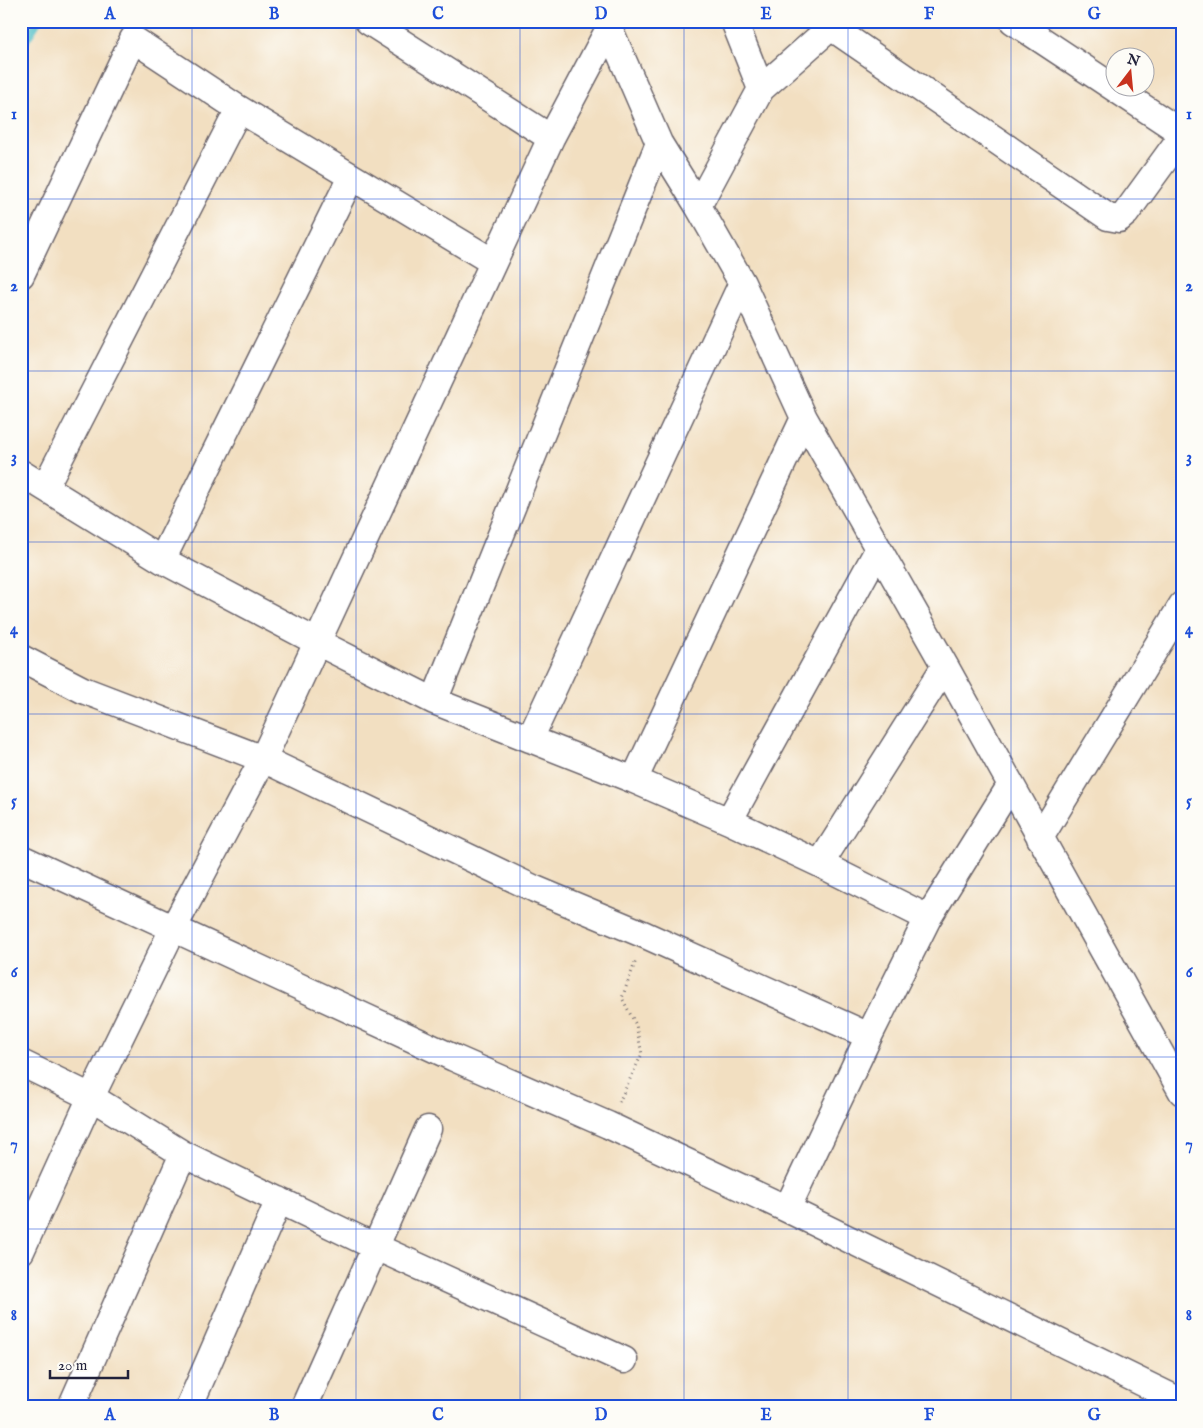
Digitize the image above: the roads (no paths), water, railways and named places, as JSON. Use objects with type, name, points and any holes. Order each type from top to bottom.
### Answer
[{"type":"street","points":[[368,21],[551,138]]},
{"type":"street","points":[[734,21],[761,89]]},
{"type":"street","points":[[698,206],[761,89],[833,24],[1108,217],[1119,219],[1126,213],[1182,134],[1013,21]]},
{"type":"street","points":[[21,1251],[91,1097],[174,927],[263,759],[551,138],[609,24]]},
{"type":"street","points":[[609,24],[659,143],[742,283],[804,418],[945,666],[1010,786],[1182,1092]]},
{"type":"street","points":[[21,275],[133,39],[239,108],[493,262]]},
{"type":"street","points":[[45,487],[239,108]]},
{"type":"street","points":[[434,701],[659,143]]},
{"type":"street","points":[[162,560],[351,177]]},
{"type":"street","points":[[530,739],[742,283]]},
{"type":"street","points":[[634,780],[804,418]]},
{"type":"street","points":[[21,473],[162,560],[434,701],[634,780],[729,821],[928,918]]},
{"type":"street","points":[[729,821],[878,550]]},
{"type":"street","points":[[1040,838],[1182,605]]},
{"type":"street","points":[[21,658],[83,690],[263,759],[535,888],[645,935],[869,1036]]},
{"type":"street","points":[[820,864],[945,666]]},
{"type":"street","points":[[788,1209],[869,1036],[928,918],[1010,786]]},
{"type":"street","points":[[21,858],[174,927],[454,1058],[608,1125],[788,1209],[1182,1402]]},
{"type":"street","points":[[21,1064],[91,1097],[183,1154],[376,1247],[624,1360]]},
{"type":"street","points":[[304,1407],[428,1129]]},
{"type":"street","points":[[71,1407],[183,1154]]},
{"type":"street","points":[[189,1407],[279,1200]]},
{"type":"waterway","points":[[21,56],[26,40],[38,21]]}]
